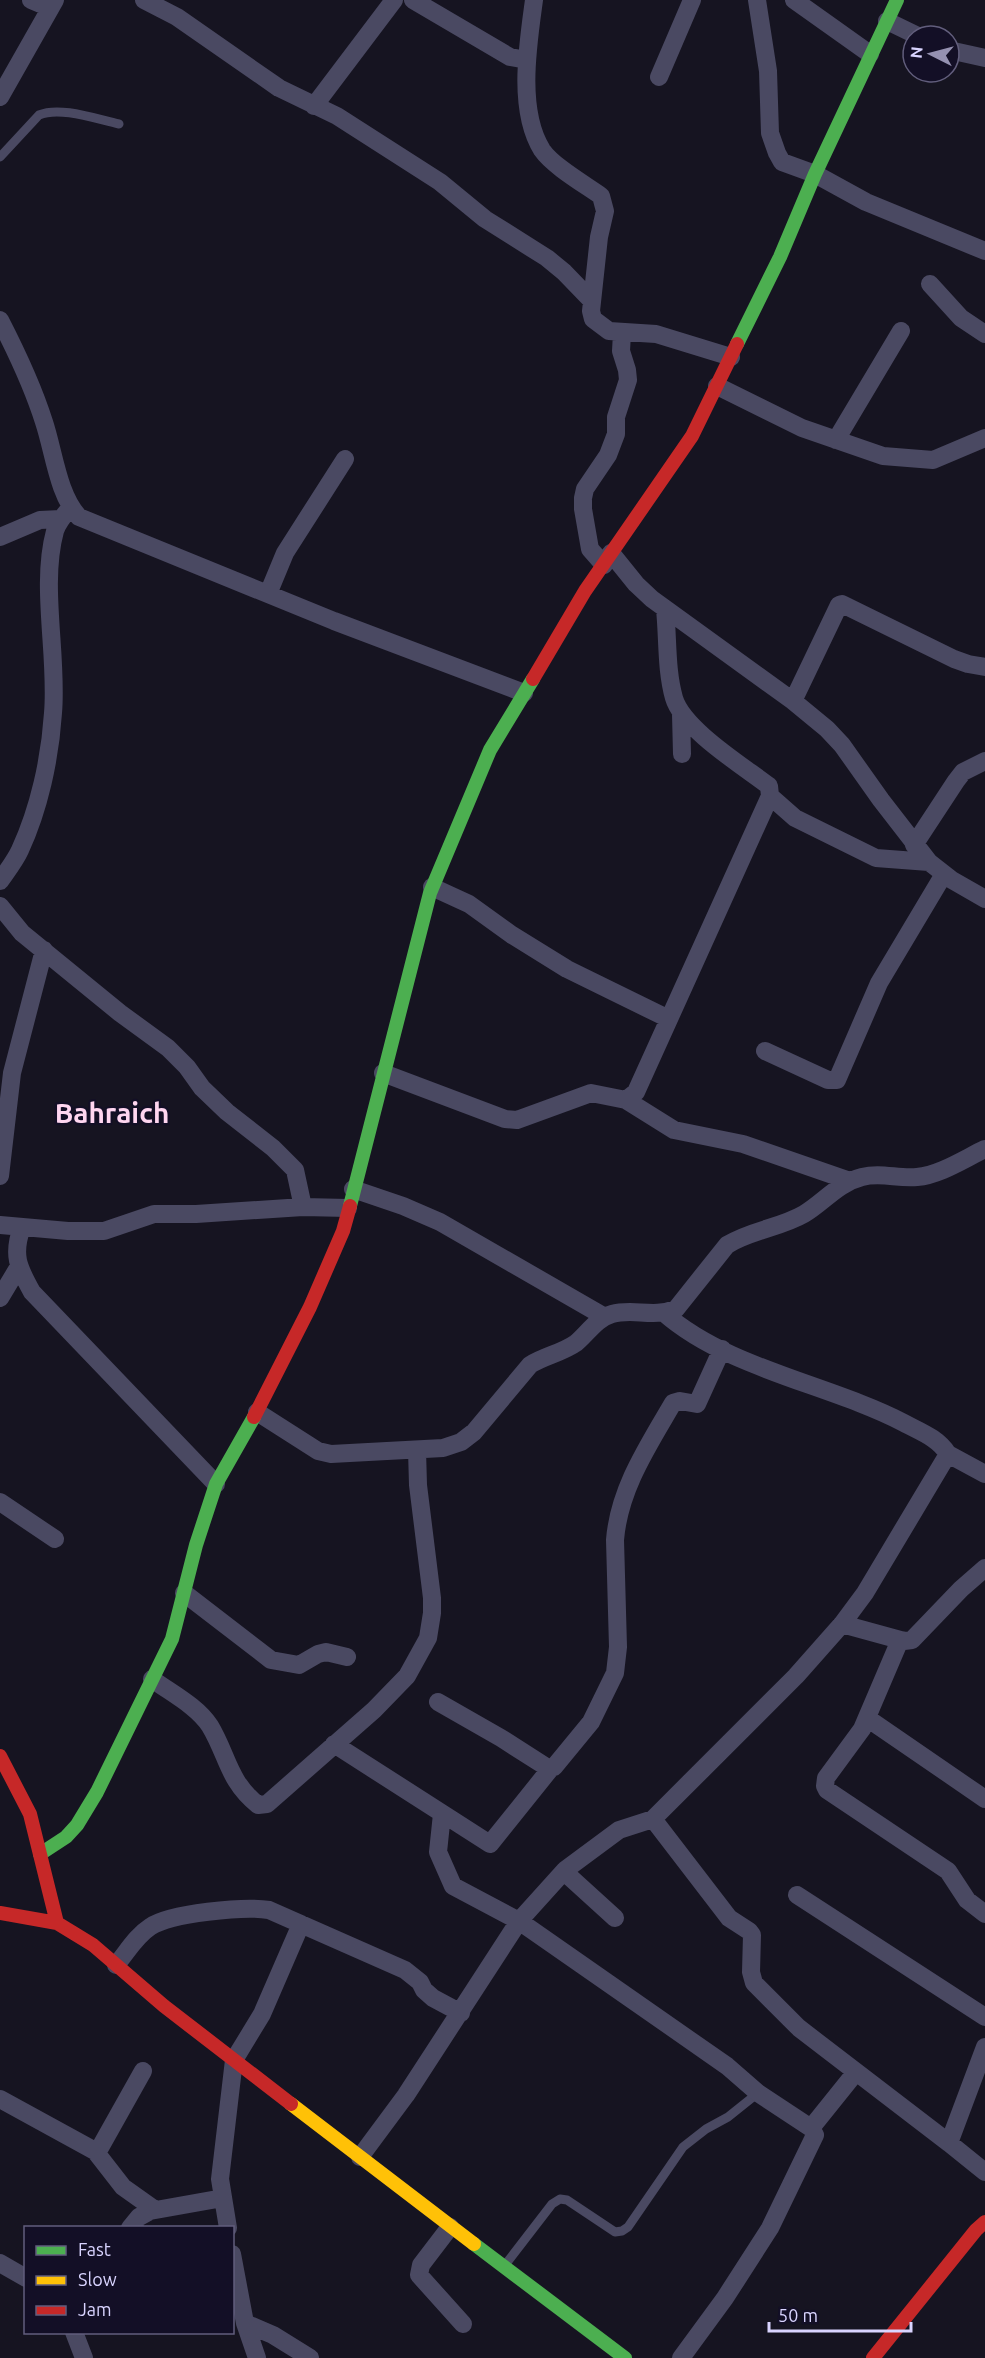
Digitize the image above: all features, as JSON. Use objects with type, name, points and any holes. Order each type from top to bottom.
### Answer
[{"type":"street","points":[[0,97],[52,4],[32,0]]},
{"type":"street","points":[[144,0],[177,17],[279,88],[337,116],[454,190],[485,219],[547,258],[592,301]]},
{"type":"street","points":[[314,106],[394,0]]},
{"type":"street","points":[[413,0],[510,57],[527,60]]},
{"type":"street","points":[[534,0],[526,85],[531,120],[543,152],[600,195],[604,202],[605,211],[599,237],[591,311],[593,319],[609,331],[656,334],[731,357]]},
{"type":"street","points":[[659,77],[692,0]]},
{"type":"street","points":[[757,0],[768,71],[770,132],[772,142],[782,162],[815,174],[866,202],[985,251]]},
{"type":"street","points":[[794,0],[870,54]]},
{"type":"street","points":[[40,1854],[66,1837],[77,1826],[97,1792],[172,1638],[196,1545],[216,1484],[257,1412],[310,1307],[342,1231],[432,887],[490,750],[585,591],[692,436],[780,257],[815,174],[897,0]]},
{"type":"street","points":[[887,21],[901,28]]},
{"type":"street","points":[[961,53],[985,58]]},
{"type":"street","points":[[930,284],[961,318],[985,334]]},
{"type":"street","points":[[0,320],[15,348],[44,421],[64,524],[50,578],[54,711],[48,758],[34,812],[20,851],[0,881]]},
{"type":"street","points":[[836,440],[901,331]]},
{"type":"street","points":[[622,333],[621,351],[627,370],[627,380],[616,417],[616,434],[608,455],[585,489],[583,498],[590,549],[608,559],[665,609],[794,702],[827,729],[842,745],[914,845],[929,862],[985,899]]},
{"type":"street","points":[[717,386],[802,428],[882,456],[933,460],[985,438]]},
{"type":"street","points":[[268,594],[285,554],[345,459]]},
{"type":"street","points":[[0,537],[40,520],[64,524],[79,517],[268,594],[524,693]]},
{"type":"street","points":[[794,702],[839,605],[842,604],[954,659],[985,667]]},
{"type":"street","points":[[626,1100],[636,1092],[770,796],[769,786],[701,734],[681,714],[674,698],[671,679],[665,609]]},
{"type":"street","points":[[681,714],[682,754]]},
{"type":"street","points":[[914,845],[956,781],[972,766],[985,761]]},
{"type":"street","points":[[770,796],[795,818],[876,858],[929,862]]},
{"type":"street","points":[[765,1051],[828,1080],[837,1080],[879,983],[944,874]]},
{"type":"street","points":[[432,887],[470,904],[512,935],[567,969],[669,1019]]},
{"type":"street","points":[[0,906],[21,933],[120,1013],[168,1048],[218,1104],[280,1155],[295,1170],[303,1207]]},
{"type":"street","points":[[0,1176],[4,1105],[44,950]]},
{"type":"street","points":[[383,1073],[505,1119],[528,1118],[591,1093],[626,1100],[674,1130],[743,1144],[850,1181]]},
{"type":"street","points":[[257,1412],[318,1451],[343,1454],[417,1450],[443,1448],[461,1442],[474,1432],[530,1365],[540,1358],[568,1348],[605,1317],[619,1313],[664,1313],[676,1309],[727,1245],[744,1235],[792,1220],[850,1181],[876,1173],[916,1177],[930,1174],[985,1149]]},
{"type":"street","points":[[300,1185],[348,1208]]},
{"type":"street","points":[[353,1189],[403,1206],[440,1222],[605,1317]]},
{"type":"street","points":[[0,1225],[68,1231],[104,1231],[154,1214],[196,1214],[303,1207],[348,1208]]},
{"type":"street","points":[[22,1227],[17,1241],[18,1268],[32,1292],[216,1484]]},
{"type":"street","points":[[0,1298],[18,1268]]},
{"type":"street","points":[[664,1313],[691,1335],[746,1360],[849,1398],[934,1438],[948,1454],[985,1474]]},
{"type":"street","points":[[334,1744],[490,1844],[591,1722],[615,1673],[618,1647],[616,1522],[635,1468],[673,1403],[680,1401],[697,1404],[722,1349]]},
{"type":"street","points":[[152,1679],[203,1717],[210,1727],[233,1778],[258,1805],[267,1804],[407,1676],[428,1638],[432,1598],[418,1485],[417,1450]]},
{"type":"street","points":[[360,2157],[406,2095],[519,1921],[565,1870],[619,1830],[653,1819],[796,1676],[842,1624],[865,1593],[948,1454]]},
{"type":"street","points":[[0,1502],[55,1539]]},
{"type":"street","points":[[842,1624],[900,1640],[912,1640],[961,1589],[985,1568]]},
{"type":"street","points":[[184,1593],[271,1660],[299,1665],[326,1652],[347,1657]]},
{"type":"street","points":[[900,1640],[867,1718],[855,1739],[826,1778],[825,1786],[827,1790],[948,1870],[967,1900],[985,1914]]},
{"type":"street","points":[[438,1702],[551,1768]]},
{"type":"street","points":[[867,1718],[985,1798]]},
{"type":"street","points":[[0,1756],[30,1814],[57,1923]]},
{"type":"street","points":[[441,1814],[438,1852],[453,1886],[519,1921],[727,2066],[758,2093],[811,2128],[814,2140],[770,2228],[725,2298],[681,2358]]},
{"type":"street","points":[[653,1819],[729,1918],[750,1931],[752,1935],[751,1972],[754,1983],[799,2028],[985,2172]]},
{"type":"street","points":[[565,1870],[615,1918]]},
{"type":"street","points":[[796,1894],[985,2017]]},
{"type":"street","points":[[116,1965],[140,1935],[152,1926],[168,1919],[253,1907],[269,1910],[405,1970],[420,1982],[424,1990],[433,1998],[461,2013]]},
{"type":"street","points":[[0,1913],[57,1923],[93,1945],[164,2006],[503,2268],[625,2358]]},
{"type":"street","points":[[228,2226],[220,2179],[234,2060],[262,2014],[302,1924]]},
{"type":"street","points":[[949,2143],[985,2047]]},
{"type":"street","points":[[97,2153],[143,2071]]},
{"type":"street","points":[[811,2128],[856,2072]]},
{"type":"street","points":[[0,2099],[97,2153],[123,2187],[154,2209]]},
{"type":"street","points":[[132,2226],[139,2217],[154,2209],[223,2198]]},
{"type":"street","points":[[873,2358],[976,2230],[985,2222]]},
{"type":"street","points":[[450,2227],[422,2265],[419,2275],[463,2324]]},
{"type":"street","points":[[0,2263],[24,2277]]},
{"type":"street","points":[[234,2268],[245,2323],[257,2358]]},
{"type":"street","points":[[245,2323],[273,2335],[310,2358]]},
{"type":"street","points":[[75,2334],[84,2358]]},
{"type":"lane","points":[[0,158],[39,116],[46,112],[58,111],[119,124]]},
{"type":"lane","points":[[503,2268],[552,2204],[560,2199],[567,2200],[615,2232],[628,2227],[683,2147],[706,2128],[728,2117],[758,2093]]},
{"type":"traffic: fast","points":[[737,344],[780,257],[815,174],[897,0]]},
{"type":"traffic: fast","points":[[350,1206],[430,893],[490,750],[533,679]]},
{"type":"traffic: fast","points":[[40,1854],[66,1837],[77,1825],[97,1792],[172,1639],[196,1545],[216,1484],[254,1417]]},
{"type":"traffic: fast","points":[[474,2244],[625,2358]]},
{"type":"traffic: slow","points":[[291,2104],[474,2244]]},
{"type":"traffic: jam","points":[[533,679],[585,591],[692,436],[737,344]]},
{"type":"traffic: jam","points":[[254,1417],[310,1307],[343,1231],[350,1206]]},
{"type":"traffic: jam","points":[[0,1756],[30,1814],[57,1923]]},
{"type":"traffic: jam","points":[[0,1913],[57,1923],[93,1945],[164,2006],[291,2104]]},
{"type":"traffic: jam","points":[[873,2358],[976,2230],[985,2222]]},
{"type":"district","name":"Bahraich","points":[[112,1113]]}]
